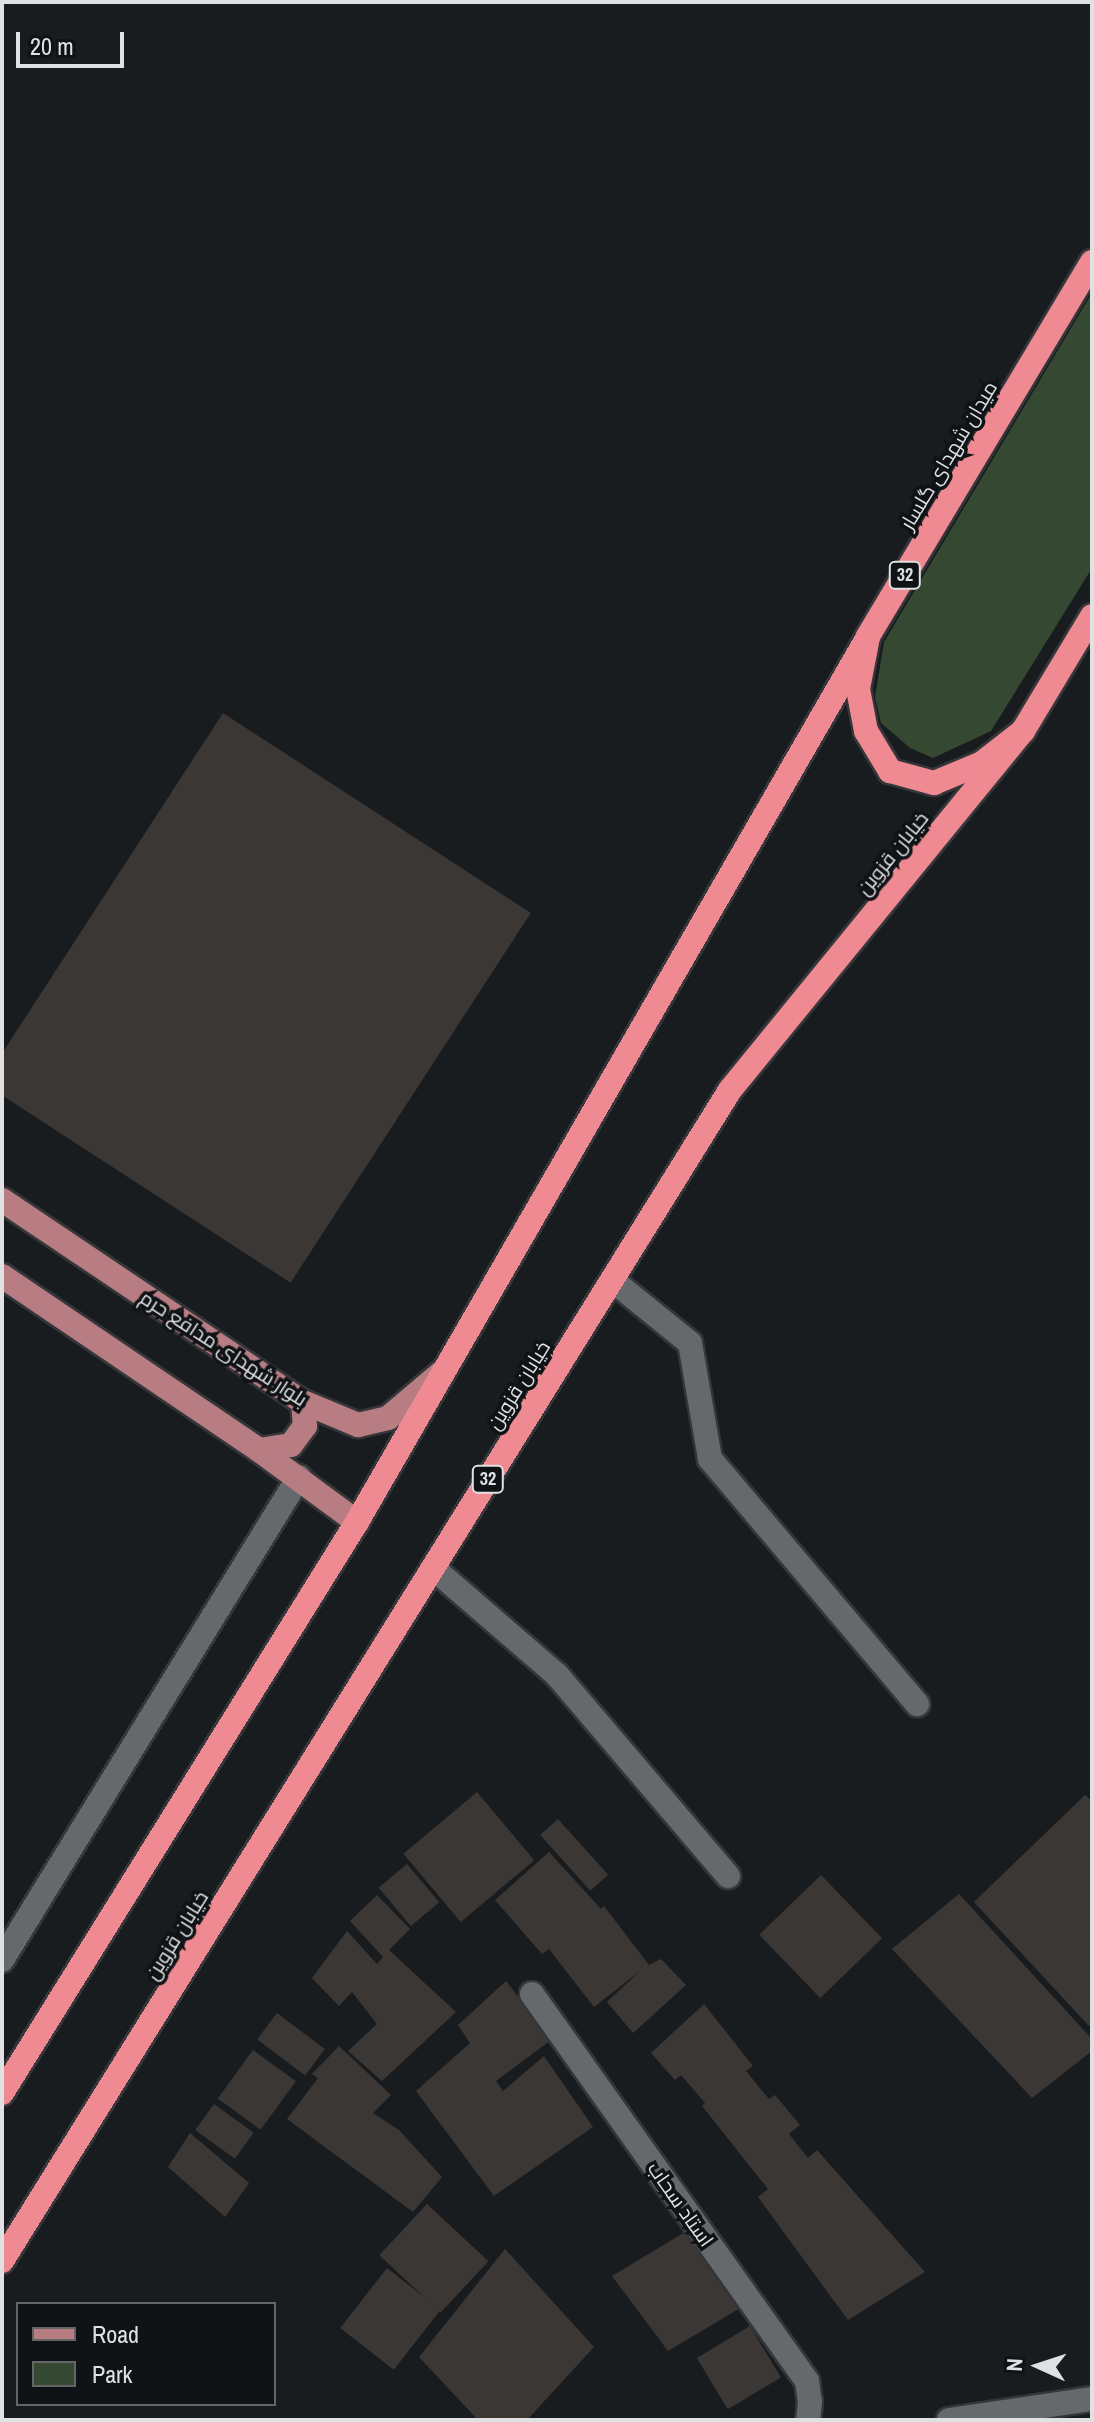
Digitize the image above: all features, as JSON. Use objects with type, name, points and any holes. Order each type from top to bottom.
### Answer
[{"type":"highway","name":"میدان شهدای گلسار","points":[[1092,262],[868,637],[858,689],[866,731],[890,771],[934,783],[982,763],[1023,731],[1092,616]]},
{"type":"highway","name":"32","points":[[2,2093],[357,1522],[868,637]]},
{"type":"highway","name":"خیابان قزوین","points":[[2,2261],[730,1090],[1023,731]]},
{"type":"main road","name":"بلوار شهدای مدافع حرم","points":[[2,1200],[303,1402],[358,1425],[388,1418],[449,1366]]},
{"type":"main road","points":[[2,1276],[299,1477],[357,1522]]},
{"type":"main road","points":[[259,1450],[291,1445],[305,1426],[303,1402]]},
{"type":"street","points":[[612,1280],[690,1343],[710,1459],[917,1704]]},
{"type":"street","points":[[3,1954],[299,1477]]},
{"type":"street","points":[[433,1568],[557,1675],[728,1876]]},
{"type":"street","name":"استاد سحاب","points":[[532,1994],[807,2381],[808,2420]]},
{"type":"street","points":[[949,2420],[1092,2399]]},
{"type":"green space","points":[[1092,293],[1092,568],[991,731],[933,758],[910,748],[881,723],[875,697],[884,642]]},
{"type":"building","points":[[223,713],[531,913],[291,1283],[2,1095],[2,1053]]},
{"type":"building","points":[[477,1792],[534,1860],[461,1922],[403,1854]]},
{"type":"building","points":[[1085,1795],[1092,1801],[1092,2024],[1089,2026],[974,1902]]},
{"type":"building","points":[[558,1819],[608,1875],[590,1891],[540,1835]]},
{"type":"building","points":[[549,1852],[601,1909],[604,1906],[649,1965],[661,1959],[686,1985],[633,2033],[607,2002],[640,1971],[594,2007],[549,1949],[542,1954],[495,1900]]},
{"type":"building","points":[[407,1864],[439,1902],[411,1926],[379,1888]]},
{"type":"building","points":[[821,1875],[882,1938],[820,1998],[759,1935]]},
{"type":"building","points":[[959,1894],[1092,2039],[1092,2051],[1032,2098],[892,1949]]},
{"type":"building","points":[[377,1895],[410,1929],[389,1950],[456,2012],[382,2081],[348,2051],[377,2024],[352,1992],[339,2006],[312,1978],[347,1931],[377,1964],[383,1957],[350,1921]]},
{"type":"building","points":[[506,1981],[551,2040],[496,2081],[503,2091],[544,2056],[593,2127],[494,2196],[416,2091],[470,2043],[458,2025]]},
{"type":"building","points":[[704,2004],[753,2066],[746,2071],[769,2099],[775,2095],[800,2125],[789,2134],[808,2158],[817,2150],[925,2272],[848,2320],[758,2197],[768,2189],[702,2106],[705,2103],[681,2075],[675,2080],[651,2053]]},
{"type":"building","points":[[277,2013],[325,2049],[305,2075],[257,2039]]},
{"type":"building","points":[[339,2046],[391,2095],[373,2113],[399,2130],[442,2177],[413,2212],[287,2119],[318,2078],[312,2074]]},
{"type":"building","points":[[253,2050],[296,2081],[261,2130],[218,2099]]},
{"type":"building","points":[[214,2104],[254,2133],[235,2159],[195,2130]]},
{"type":"building","points":[[190,2133],[249,2183],[225,2217],[168,2167]]},
{"type":"building","points":[[427,2204],[488,2261],[441,2312],[379,2255]]},
{"type":"building","points":[[685,2232],[742,2307],[668,2351],[612,2276]]},
{"type":"building","points":[[505,2249],[594,2347],[527,2420],[478,2420],[419,2357]]},
{"type":"building","points":[[387,2268],[441,2310],[394,2370],[340,2328]]},
{"type":"building","points":[[750,2326],[781,2377],[728,2409],[697,2358]]}]
